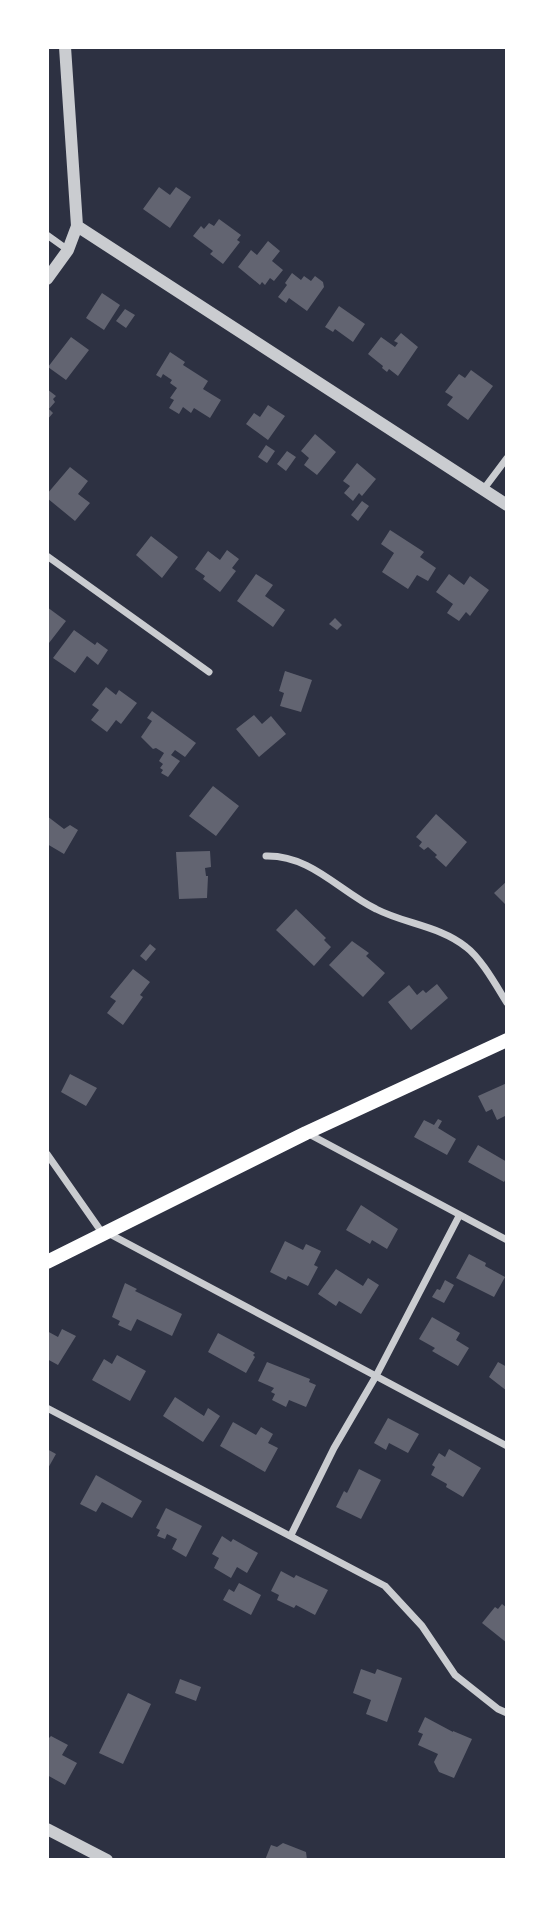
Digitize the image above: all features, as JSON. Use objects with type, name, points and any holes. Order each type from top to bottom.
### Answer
[{"type":"main road","points":[[47,1262],[306,1133],[507,1040]]},
{"type":"street","points":[[47,279],[68,250],[77,226],[65,47]]},
{"type":"street","points":[[77,226],[507,505]]},
{"type":"street","points":[[47,235],[68,250]]},
{"type":"street","points":[[483,490],[507,458]]},
{"type":"street","points":[[47,556],[209,672]]},
{"type":"street","points":[[266,856],[279,856],[307,864],[376,909],[442,933],[467,947],[507,1003]]},
{"type":"street","points":[[306,1133],[507,1240]]},
{"type":"street","points":[[47,1154],[104,1233],[507,1446]]},
{"type":"street","points":[[291,1535],[334,1448],[376,1376],[459,1216]]},
{"type":"street","points":[[47,1408],[385,1586],[422,1626],[455,1675],[507,1713]]},
{"type":"street","points":[[47,1829],[107,1860]]},
{"type":"building","points":[[159,187],[170,195],[176,187],[191,197],[170,228],[143,209]]},
{"type":"building","points":[[219,219],[241,235],[237,240],[240,242],[223,264],[210,254],[213,251],[193,236],[201,226],[204,229],[209,223],[214,226]]},
{"type":"building","points":[[268,241],[280,251],[272,261],[283,270],[274,281],[270,278],[265,285],[262,282],[260,285],[238,267],[251,250],[257,255]]},
{"type":"building","points":[[292,273],[301,280],[304,276],[311,281],[315,276],[323,282],[324,287],[307,311],[289,298],[286,303],[278,297]]},
{"type":"building","points":[[102,293],[120,305],[104,330],[86,318]]},
{"type":"building","points":[[339,306],[365,324],[353,342],[335,329],[333,332],[325,327]]},
{"type":"building","points":[[125,309],[135,315],[126,328],[116,321]]},
{"type":"building","points":[[401,333],[418,347],[398,376],[389,369],[387,372],[368,354],[381,337],[395,347],[398,343],[394,341]]},
{"type":"building","points":[[71,337],[89,350],[66,380],[48,367]]},
{"type":"building","points":[[170,352],[185,362],[183,365],[208,381],[203,389],[221,400],[210,418],[194,408],[191,413],[183,407],[179,414],[169,408],[174,400],[170,398],[177,388],[170,383],[172,380],[163,374],[161,378],[156,375]]},
{"type":"building","points":[[471,370],[493,386],[468,420],[447,405],[453,397],[445,392],[459,374],[465,378]]},
{"type":"building","points":[[47,389],[56,396],[49,409],[53,413],[47,420]]},
{"type":"building","points":[[268,405],[285,416],[268,440],[246,424],[254,413],[260,417]]},
{"type":"building","points":[[315,434],[336,452],[317,475],[304,465],[309,458],[301,451]]},
{"type":"building","points":[[266,445],[275,451],[267,463],[258,457]]},
{"type":"building","points":[[287,451],[296,457],[286,471],[277,464]]},
{"type":"building","points":[[357,463],[376,479],[362,496],[359,493],[353,501],[344,493],[350,486],[343,481]]},
{"type":"building","points":[[70,467],[88,481],[78,494],[90,503],[75,521],[47,498],[47,494]]},
{"type":"building","points":[[362,501],[369,506],[358,521],[351,515]]},
{"type":"building","points":[[390,530],[424,552],[420,557],[436,568],[428,581],[417,575],[408,589],[382,572],[394,553],[381,544]]},
{"type":"building","points":[[151,536],[178,557],[162,578],[136,555]]},
{"type":"building","points":[[227,550],[239,559],[232,568],[236,571],[220,592],[195,569],[208,551],[220,560]]},
{"type":"building","points":[[256,574],[273,585],[265,596],[285,610],[273,627],[237,601]]},
{"type":"building","points":[[449,574],[464,585],[470,576],[489,590],[470,616],[466,612],[459,621],[447,613],[453,604],[436,592]]},
{"type":"building","points":[[47,607],[66,621],[49,643],[47,641]]},
{"type":"building","points":[[335,618],[342,625],[337,630],[329,624]]},
{"type":"building","points":[[74,630],[95,645],[97,642],[108,650],[98,665],[87,656],[75,673],[53,658]]},
{"type":"building","points":[[285,671],[312,680],[301,712],[280,706],[284,693],[279,691]]},
{"type":"building","points":[[106,687],[116,695],[119,690],[137,703],[121,724],[116,720],[107,732],[91,720],[99,710],[92,705]]},
{"type":"building","points":[[152,711],[196,743],[185,757],[175,750],[171,755],[180,761],[168,777],[161,773],[163,770],[160,768],[163,764],[159,761],[164,753],[153,749],[141,737],[152,721],[147,718]]},
{"type":"building","points":[[254,715],[262,724],[271,716],[286,734],[259,757],[236,729]]},
{"type":"building","points":[[213,786],[239,806],[216,836],[189,816]]},
{"type":"building","points":[[436,814],[467,842],[446,867],[428,847],[424,850],[419,846],[422,842],[416,837]]},
{"type":"building","points":[[47,816],[64,829],[70,825],[78,830],[64,854],[47,844]]},
{"type":"building","points":[[210,851],[211,867],[205,868],[208,876],[207,898],[179,899],[176,852]]},
{"type":"building","points":[[507,881],[507,906],[494,893]]},
{"type":"building","points":[[296,909],[326,938],[324,940],[331,947],[314,966],[276,930]]},
{"type":"building","points":[[352,941],[369,953],[366,956],[385,973],[363,997],[329,965]]},
{"type":"building","points":[[150,944],[156,949],[146,961],[140,956]]},
{"type":"building","points":[[133,969],[150,982],[123,1025],[107,1013],[116,1001],[110,997]]},
{"type":"building","points":[[437,984],[448,998],[411,1030],[388,1002],[409,985],[417,995],[423,990],[426,993]]},
{"type":"building","points":[[70,1074],[97,1088],[86,1106],[61,1092]]},
{"type":"building","points":[[507,1083],[507,1115],[497,1120],[492,1109],[486,1112],[478,1096]]},
{"type":"building","points":[[438,1119],[442,1121],[438,1128],[456,1139],[447,1155],[414,1137],[424,1120],[434,1125]]},
{"type":"building","points":[[478,1145],[507,1162],[507,1177],[504,1182],[468,1162]]},
{"type":"building","points":[[361,1205],[398,1229],[387,1249],[372,1240],[370,1244],[346,1230]]},
{"type":"building","points":[[285,1241],[303,1250],[306,1244],[321,1251],[314,1265],[318,1267],[308,1286],[288,1276],[286,1280],[270,1272]]},
{"type":"building","points":[[469,1254],[505,1277],[494,1297],[456,1278]]},
{"type":"building","points":[[336,1269],[363,1286],[368,1278],[379,1285],[361,1314],[339,1301],[336,1306],[318,1294]]},
{"type":"building","points":[[445,1280],[454,1285],[444,1303],[432,1297],[437,1289],[440,1290]]},
{"type":"building","points":[[125,1283],[137,1289],[135,1291],[182,1314],[172,1336],[137,1319],[131,1331],[118,1325],[120,1321],[112,1317]]},
{"type":"building","points":[[432,1317],[460,1333],[456,1340],[469,1348],[458,1366],[432,1351],[435,1348],[419,1339]]},
{"type":"building","points":[[62,1329],[76,1336],[58,1365],[47,1359],[47,1331],[58,1337]]},
{"type":"building","points":[[218,1333],[255,1353],[246,1373],[208,1352]]},
{"type":"building","points":[[117,1355],[146,1371],[130,1401],[92,1380],[104,1359],[112,1364]]},
{"type":"building","points":[[267,1362],[310,1379],[309,1382],[316,1385],[306,1407],[289,1400],[286,1407],[272,1400],[275,1394],[271,1392],[274,1388],[258,1381]]},
{"type":"building","points":[[498,1362],[507,1367],[507,1391],[489,1377]]},
{"type":"building","points":[[175,1397],[204,1416],[208,1408],[220,1416],[203,1442],[163,1416]]},
{"type":"building","points":[[388,1418],[419,1434],[408,1453],[389,1443],[386,1450],[374,1443]]},
{"type":"building","points":[[233,1422],[256,1435],[261,1427],[273,1434],[268,1443],[278,1448],[265,1472],[220,1446]]},
{"type":"building","points":[[47,1449],[56,1454],[47,1470]]},
{"type":"building","points":[[449,1449],[481,1468],[463,1497],[431,1475],[435,1467],[432,1465],[439,1453],[445,1457]]},
{"type":"building","points":[[359,1469],[381,1480],[361,1519],[336,1507],[344,1491],[347,1493]]},
{"type":"building","points":[[96,1475],[142,1501],[132,1518],[102,1502],[96,1512],[80,1504]]},
{"type":"building","points":[[166,1508],[202,1526],[186,1557],[172,1549],[177,1539],[167,1534],[165,1539],[157,1536],[160,1530],[156,1528]]},
{"type":"building","points":[[222,1536],[258,1553],[247,1573],[237,1567],[231,1578],[214,1568],[219,1558],[212,1554]]},
{"type":"building","points":[[281,1571],[328,1590],[315,1615],[296,1605],[294,1608],[277,1600],[279,1595],[271,1591]]},
{"type":"building","points":[[239,1583],[261,1595],[251,1615],[223,1600],[229,1589],[234,1592]]},
{"type":"building","points":[[502,1604],[507,1608],[507,1643],[482,1623],[495,1607],[498,1609]]},
{"type":"building","points":[[361,1669],[375,1674],[377,1669],[402,1678],[387,1722],[366,1714],[371,1700],[353,1693]]},
{"type":"building","points":[[180,1679],[201,1687],[196,1701],[175,1693]]},
{"type":"building","points":[[128,1693],[151,1704],[123,1764],[99,1753]]},
{"type":"building","points":[[425,1717],[472,1739],[454,1778],[439,1772],[434,1762],[438,1754],[418,1745],[423,1734],[418,1732]]},
{"type":"building","points":[[51,1736],[68,1745],[62,1755],[77,1763],[65,1785],[47,1775],[47,1740]]},
{"type":"building","points":[[283,1843],[306,1852],[307,1860],[265,1860],[271,1845],[277,1847]]}]
